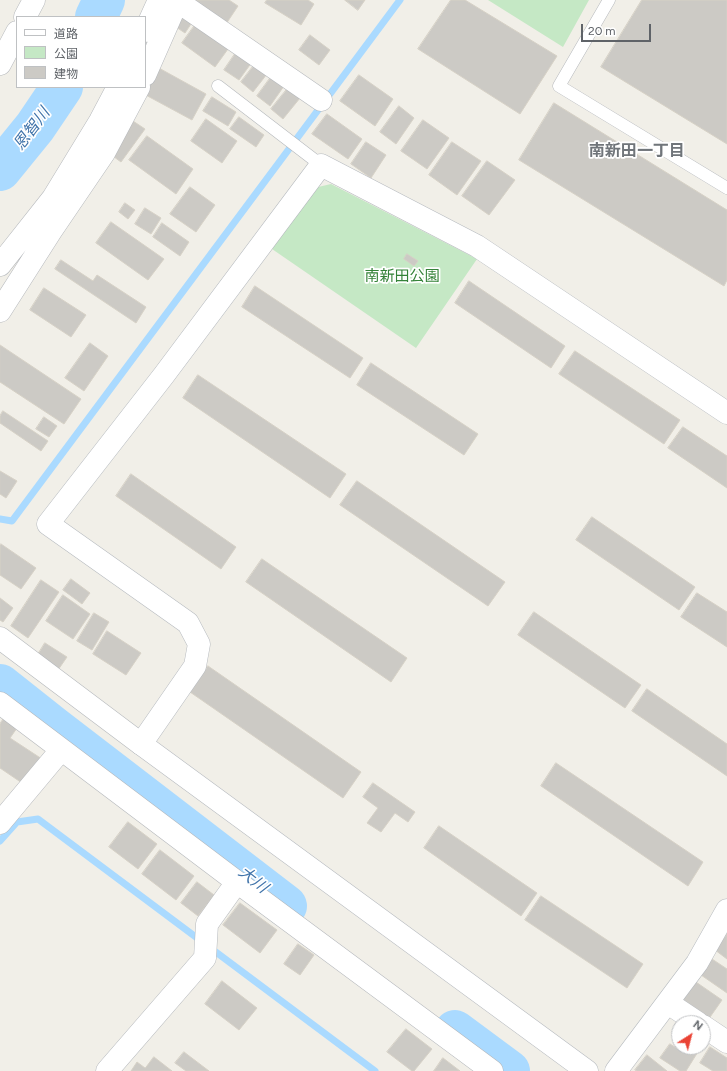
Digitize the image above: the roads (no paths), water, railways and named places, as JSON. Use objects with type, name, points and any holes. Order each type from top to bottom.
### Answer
[{"type":"street","points":[[26,16],[34,0]]},
{"type":"street","points":[[146,30],[171,0]]},
{"type":"street","points":[[146,72],[171,0]]},
{"type":"street","points":[[171,0],[321,100]]},
{"type":"street","points":[[0,64],[16,34]]},
{"type":"street","points":[[0,265],[53,198],[100,122],[117,88]]},
{"type":"street","points":[[0,311],[104,152],[138,88]]},
{"type":"street","points":[[141,744],[195,666],[199,644],[188,623],[48,524],[164,375],[321,165],[477,246],[727,413]]},
{"type":"street","points":[[0,638],[141,744],[587,1071]]},
{"type":"street","points":[[0,703],[237,882],[492,1071]]},
{"type":"street","points":[[0,823],[61,750]]},
{"type":"street","points":[[107,1071],[205,958],[208,924],[237,882]]},
{"type":"street","points":[[616,1071],[697,963],[727,910]]},
{"type":"street","points":[[668,1003],[686,1015]]},
{"type":"street","points":[[711,1031],[727,1042]]},
{"type":"lane","points":[[609,0],[559,86],[727,188]]},
{"type":"lane","points":[[218,86],[321,165]]},
{"type":"waterway","name":"恩智川","points":[[96,16],[104,0]]},
{"type":"waterway","points":[[0,519],[12,521],[400,0]]},
{"type":"waterway","name":"恩智川","points":[[0,170],[35,127],[61,88]]},
{"type":"waterway","name":"大川","points":[[0,685],[286,906]]},
{"type":"waterway","points":[[0,841],[17,822],[38,819],[375,1071]]},
{"type":"waterway","name":"大川","points":[[455,1031],[509,1071]]},
{"type":"district","name":"南新田一丁目","points":[[637,151]]},
{"type":"park label","name":"南新田公園","points":[[402,277]]}]
